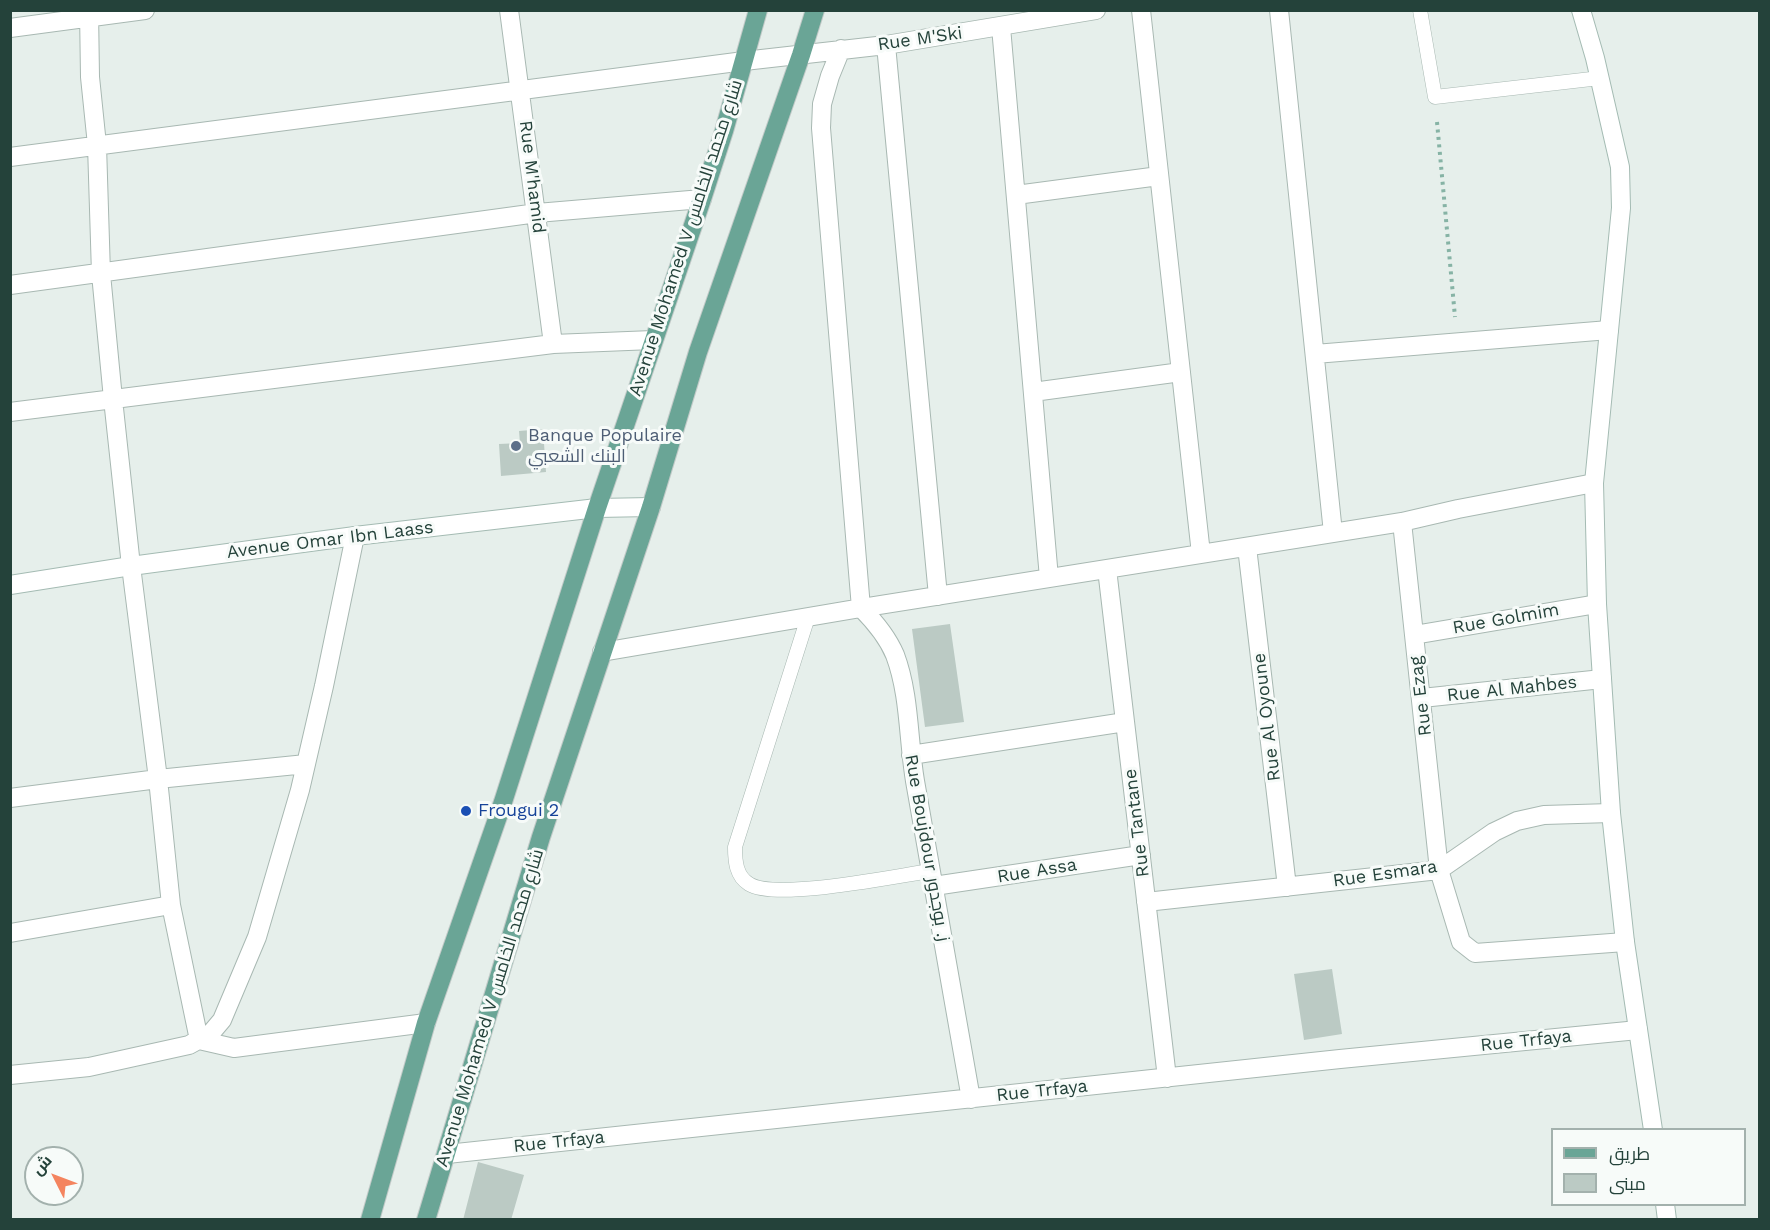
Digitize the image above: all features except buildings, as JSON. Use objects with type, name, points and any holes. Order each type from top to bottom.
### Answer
[{"type":"main road","name":"Avenue Mohamed V شارع محمد الخامس","points":[[370,1220],[426,1023],[503,802],[597,508],[702,199],[758,10]]},
{"type":"main road","name":"Avenue Mohamed V شارع محمد الخامس","points":[[426,1220],[541,837],[651,507],[698,352],[815,10]]},
{"type":"street","points":[[10,28],[89,14],[145,10]]},
{"type":"street","name":"Rue M'hamid","points":[[509,10],[553,344]]},
{"type":"street","name":"Rue M'Ski","points":[[10,157],[744,61],[886,45],[1096,10]]},
{"type":"street","points":[[1141,10],[1201,554]]},
{"type":"street","points":[[1279,10],[1333,533]]},
{"type":"street","points":[[1582,11],[1620,166],[1621,208],[1594,483],[1597,604],[1611,813],[1625,942],[1653,1128]]},
{"type":"street","points":[[89,14],[90,76],[97,145],[101,274],[113,399],[171,905],[199,1040]]},
{"type":"street","points":[[1001,27],[1049,578]]},
{"type":"street","points":[[886,45],[938,596]]},
{"type":"street","points":[[841,49],[822,104],[820,128],[861,608]]},
{"type":"street","points":[[1016,195],[1159,176]]},
{"type":"street","points":[[10,285],[537,213],[702,199]]},
{"type":"street","points":[[1315,354],[1609,330]]},
{"type":"street","points":[[10,412],[553,344],[653,340]]},
{"type":"street","points":[[1033,392],[1181,372]]},
{"type":"street","points":[[602,652],[861,608],[1402,522],[1594,483]]},
{"type":"street","name":"Avenue Omar Ibn Laass","points":[[10,585],[355,536],[597,508],[651,507]]},
{"type":"street","name":"Rue Ezag","points":[[1402,522],[1439,870],[1461,942],[1475,953],[1625,942]]},
{"type":"street","points":[[10,1075],[89,1067],[189,1045],[211,1033],[222,1020],[257,937],[306,764],[355,536]]},
{"type":"street","name":"Rue Al Oyoune","points":[[1247,547],[1287,887]]},
{"type":"street","name":"Rue Tantane","points":[[1107,569],[1167,1078]]},
{"type":"street","name":"Rue Golmim","points":[[1414,635],[1597,604]]},
{"type":"street","name":"Rue Boujdour ز. بوجدور","points":[[861,608],[879,626],[895,656],[904,692],[911,755],[971,1099]]},
{"type":"street","name":"Rue Al Mahbes","points":[[1422,698],[1602,680]]},
{"type":"street","points":[[911,755],[1125,722]]},
{"type":"street","points":[[10,798],[158,779],[306,764]]},
{"type":"street","name":"Rue Esmara","points":[[1146,902],[1439,870],[1494,832],[1517,821],[1544,815],[1611,813]]},
{"type":"street","name":"Rue Assa","points":[[933,879],[1141,855]]},
{"type":"street","points":[[10,933],[171,905]]},
{"type":"street","points":[[199,1040],[234,1048],[426,1023]]},
{"type":"street","name":"Rue Trfaya","points":[[447,1154],[1638,1030]]},
{"type":"lane","points":[[1420,10],[1435,97],[1600,78]]},
{"type":"lane","points":[[808,617],[735,847],[735,867],[747,883],[763,890],[805,890],[933,879]]},
{"type":"path","points":[[1435,97],[1458,342]]},
{"type":"place","name":"Banque Populaire البنك الشعبي","points":[[516,446]]},
{"type":"place","name":"Frougui 2","points":[[466,811]]}]
